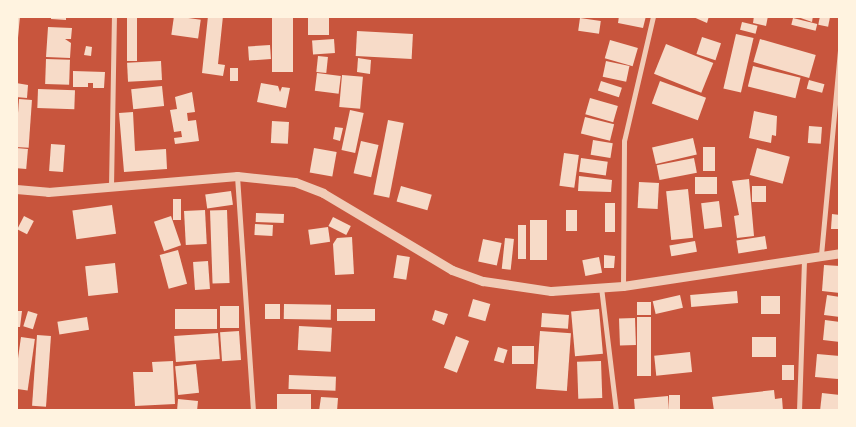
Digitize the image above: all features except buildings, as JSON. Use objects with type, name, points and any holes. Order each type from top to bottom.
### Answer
[{"type":"street","points":[[111,186],[114,16]]},
{"type":"street","points":[[623,286],[624,140],[653,16]]},
{"type":"street","points":[[821,255],[840,50]]},
{"type":"street","points":[[237,176],[253,411]]},
{"type":"street","points":[[16,189],[48,192],[237,176],[295,182],[324,193],[452,270],[520,288],[623,286],[840,253]]},
{"type":"street","points":[[799,411],[804,259]]},
{"type":"street","points":[[601,287],[616,411]]}]
